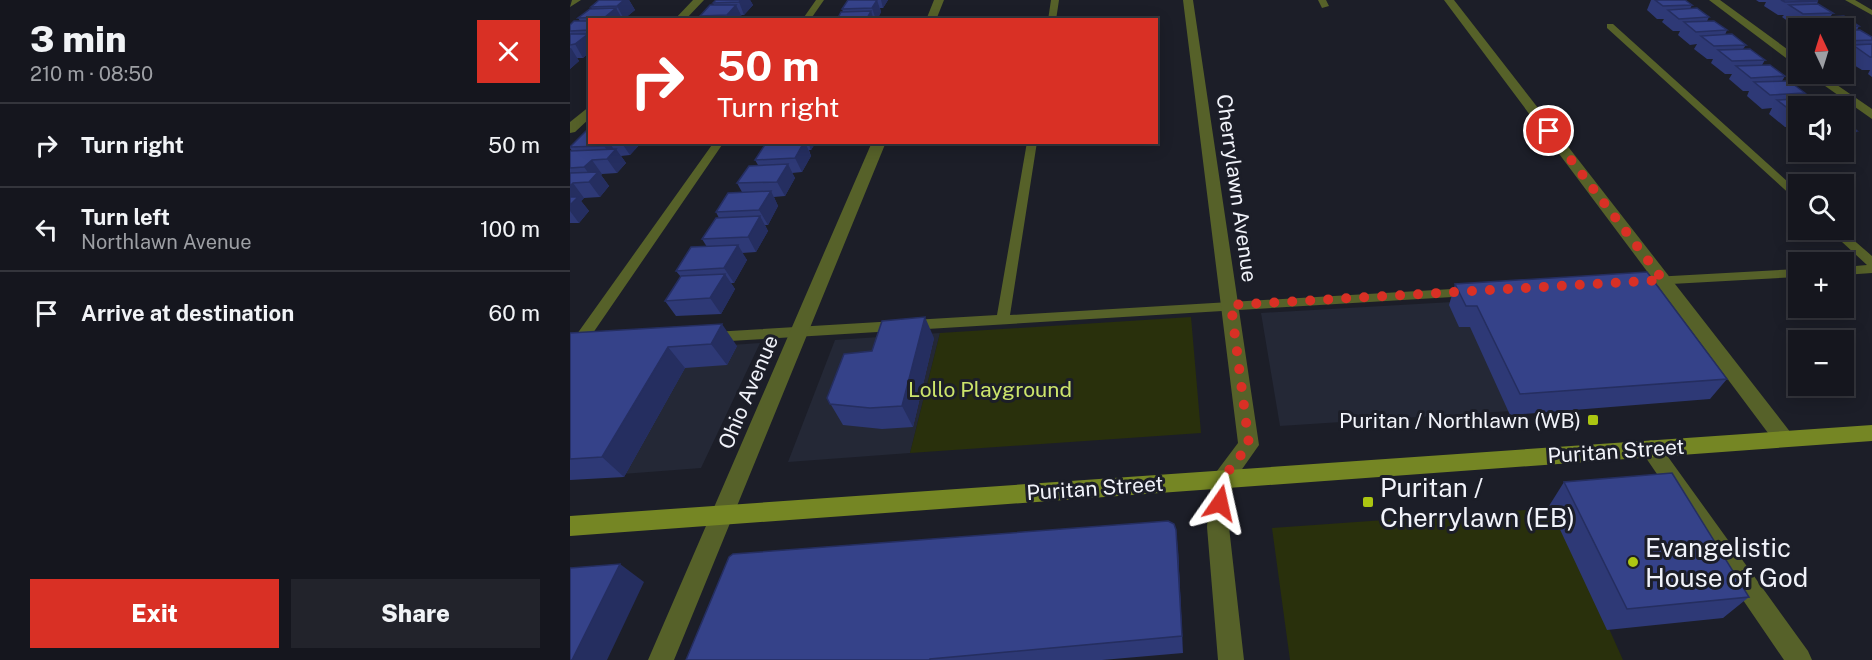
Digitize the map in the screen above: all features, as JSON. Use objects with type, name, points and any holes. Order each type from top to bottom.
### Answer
[{"type":"street","points":[[681,18],[699,0]]},
{"type":"street","points":[[932,18],[939,0]]},
{"type":"street","name":"Cherrylawn Avenue","points":[[1188,0],[1249,445],[1222,479]]},
{"type":"street","points":[[1449,0],[1784,439]]},
{"type":"street","points":[[1714,0],[1788,55]]},
{"type":"street","points":[[1828,84],[1872,116]]},
{"type":"street","points":[[570,129],[588,112]]},
{"type":"street","name":"Ohio Avenue","points":[[661,660],[878,144]]},
{"type":"street","name":"Puritan Street","points":[[570,526],[1872,433]]},
{"type":"street","points":[[1652,449],[1799,660]]},
{"type":"street","points":[[1222,479],[1218,527],[1232,660]]},
{"type":"lane","points":[[570,5],[577,0]]},
{"type":"lane","points":[[807,18],[820,0]]},
{"type":"lane","points":[[1052,18],[1055,0]]},
{"type":"lane","points":[[1849,0],[1872,13]]},
{"type":"lane","points":[[1610,26],[1788,187]]},
{"type":"lane","points":[[573,345],[718,144]]},
{"type":"lane","points":[[1003,320],[1032,144]]},
{"type":"lane","points":[[1846,240],[1872,263]]},
{"type":"lane","points":[[1854,270],[1872,269]]},
{"type":"lane","points":[[1616,283],[1788,274]]},
{"type":"lane","points":[[693,338],[1488,291]]},
{"type":"lane","points":[[573,345],[600,344]]},
{"type":"shaded area","points":[[1625,292],[1698,399],[1280,426],[1261,313]]},
{"type":"shaded area","points":[[940,333],[910,453],[788,462],[835,340]]},
{"type":"shaded area","points":[[760,343],[701,468],[570,478],[570,356]]},
{"type":"green space","name":"Lollo Playground","points":[[1191,317],[1201,433],[910,453],[940,333]]},
{"type":"green space","points":[[1555,508],[1623,660],[1290,660],[1272,528]]},
{"type":"building","points":[[599,0],[624,0],[617,6],[591,7]]},
{"type":"building","points":[[716,0],[741,0],[713,3]]},
{"type":"building","points":[[848,0],[877,0],[872,8],[842,9]]},
{"type":"building","points":[[1655,0],[1685,0],[1692,5],[1663,6]]},
{"type":"building","points":[[1781,0],[1816,0],[1818,1],[1785,2]]},
{"type":"building","points":[[1818,4],[1833,13],[1803,14],[1789,5]]},
{"type":"building","points":[[710,5],[736,5],[727,15],[700,16]]},
{"type":"building","points":[[616,8],[605,17],[578,18],[590,9]]},
{"type":"building","points":[[1697,8],[1709,17],[1679,19],[1668,10]]},
{"type":"building","points":[[871,11],[867,18],[838,18],[841,12]]},
{"type":"building","points":[[1844,16],[1847,18],[1810,18]]},
{"type":"building","points":[[574,21],[588,21],[588,30],[570,31],[570,25]]},
{"type":"building","points":[[1714,21],[1727,30],[1696,32],[1684,22]]},
{"type":"building","points":[[1854,30],[1860,30],[1872,37],[1872,40],[1854,41]]},
{"type":"building","points":[[570,34],[588,34],[570,45]]},
{"type":"building","points":[[1732,34],[1746,45],[1714,46],[1701,36]]},
{"type":"building","points":[[1872,44],[1872,57],[1870,57],[1854,45]]},
{"type":"building","points":[[1750,49],[1765,60],[1732,61],[1718,50]]},
{"type":"building","points":[[1770,65],[1785,76],[1751,78],[1736,66]]},
{"type":"building","points":[[1788,81],[1788,84],[1793,84],[1805,93],[1770,95],[1754,82]]},
{"type":"building","points":[[1788,99],[1788,108],[1777,100]]},
{"type":"building","points":[[588,130],[588,144],[606,144],[604,146],[570,147]]},
{"type":"building","points":[[765,144],[803,144],[795,158],[755,160]]},
{"type":"building","points":[[616,149],[607,159],[592,160],[584,167],[570,168],[570,151]]},
{"type":"building","points":[[788,164],[777,182],[737,183],[749,166]]},
{"type":"building","points":[[598,172],[589,182],[573,183],[570,186],[570,173]]},
{"type":"building","points":[[771,191],[759,210],[716,212],[728,193]]},
{"type":"building","points":[[570,197],[578,197],[570,205]]},
{"type":"building","points":[[760,216],[748,237],[702,239],[716,218]]},
{"type":"building","points":[[738,245],[724,268],[676,271],[691,247]]},
{"type":"building","points":[[1647,272],[1727,379],[1520,394],[1477,306],[1466,306],[1455,284]]},
{"type":"building","points":[[725,274],[710,298],[665,301],[681,276]]},
{"type":"building","points":[[925,317],[902,406],[870,408],[830,404],[827,398],[844,354],[872,351],[882,321]]},
{"type":"building","points":[[722,324],[711,344],[668,347],[602,457],[570,459],[570,333]]},
{"type":"building","points":[[1672,473],[1749,597],[1627,609],[1564,482]]},
{"type":"building","points":[[1168,521],[1174,524],[1176,530],[1182,636],[930,660],[686,660],[729,557],[733,554]]},
{"type":"building","points":[[620,564],[572,660],[570,660],[570,568]]},
{"type":"place","name":"Puritan / Northlawn (WB)","points":[[1593,420]]},
{"type":"place","name":"Puritan / Cherrylawn (EB)","points":[[1368,502]]},
{"type":"place","name":"Evangelistic House of God","points":[[1633,562]]},
{"type":"route","points":[[1220,503],[1222,479],[1249,445],[1231,305],[1663,280],[1549,131]]}]
